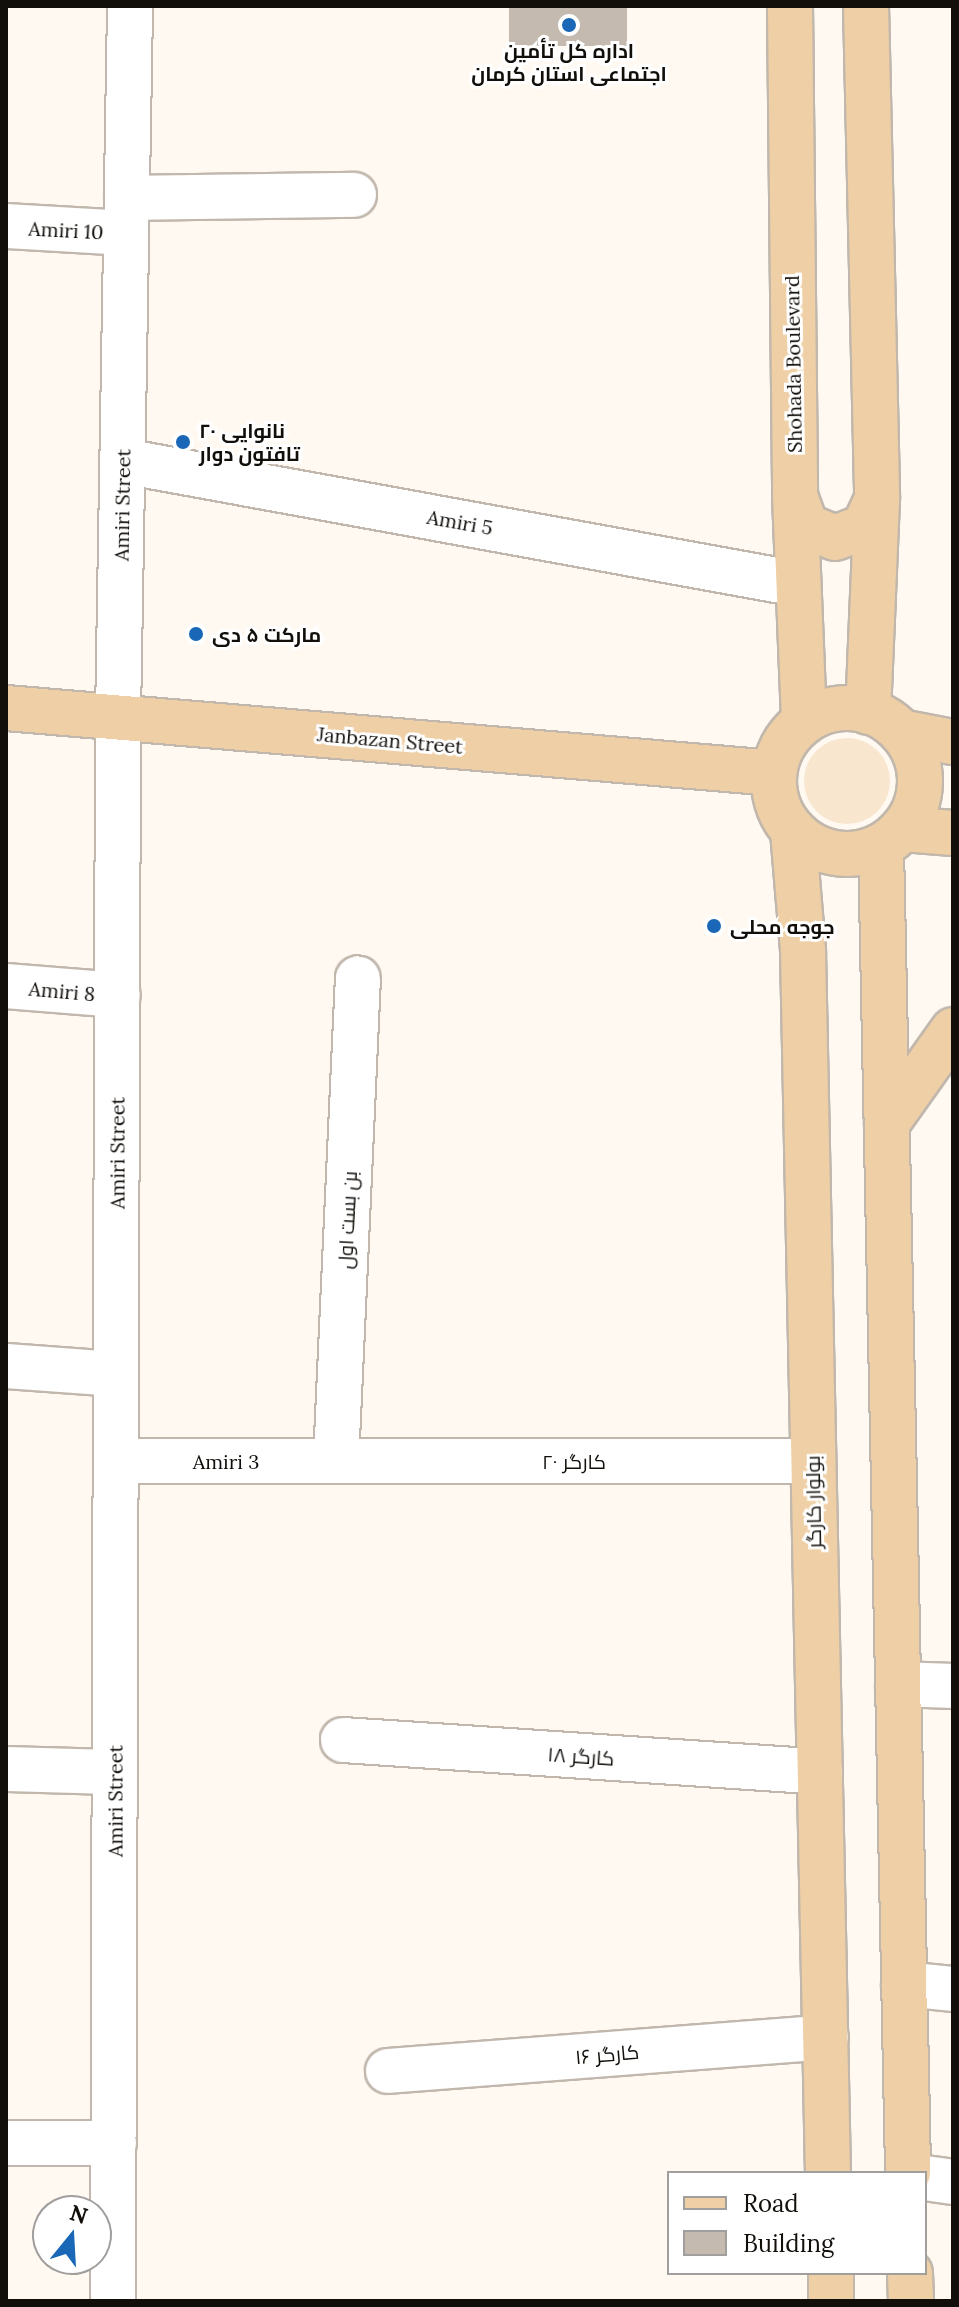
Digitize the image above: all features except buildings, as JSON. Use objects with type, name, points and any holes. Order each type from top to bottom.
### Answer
[{"type":"main road","name":"Shohada Boulevard","points":[[790,6],[795,496],[804,722]]},
{"type":"main road","points":[[866,6],[885,722],[916,757],[920,784],[892,838],[887,1123],[908,2171]]},
{"type":"main road","points":[[795,496],[806,526],[835,538],[864,527],[877,499]]},
{"type":"main road","name":"Janbazan Street","points":[[6,708],[773,773]]},
{"type":"main road","points":[[953,742],[831,710],[804,722],[781,748],[773,773],[778,808],[793,831],[834,854],[892,838],[953,833]]},
{"type":"main road","name":"بولوار کارگر","points":[[793,831],[803,951],[828,2171]]},
{"type":"main road","points":[[887,1123],[953,1030]]},
{"type":"main road","points":[[831,2275],[831,2301]]},
{"type":"main road","points":[[910,2275],[911,2301]]},
{"type":"street","name":"Amiri Street","points":[[113,2301],[118,717],[130,6]]},
{"type":"street","name":"Amiri 10","points":[[6,226],[354,195]]},
{"type":"street","name":"Amiri 5","points":[[123,461],[798,584]]},
{"type":"street","name":"بن بست اول","points":[[336,1461],[358,979]]},
{"type":"street","name":"Amiri 8","points":[[6,986],[118,995]]},
{"type":"street","points":[[6,1366],[116,1374]]},
{"type":"street","name":"Amiri 3","points":[[116,1461],[336,1461]]},
{"type":"street","name":"کارگر ۲۰","points":[[336,1461],[812,1461]]},
{"type":"street","points":[[898,1684],[953,1686]]},
{"type":"street","name":"کارگر ۱۸","points":[[343,1740],[820,1772]]},
{"type":"street","points":[[6,1769],[115,1772]]},
{"type":"street","points":[[904,1984],[953,1989]]},
{"type":"street","name":"کارگر ۱۶","points":[[388,2071],[826,2037]]},
{"type":"street","points":[[6,2143],[114,2143]]},
{"type":"street","points":[[927,2178],[953,2182]]},
{"type":"shaded area","points":[[847,738],[871,745],[883,757],[890,781],[883,805],[871,817],[847,824],[823,817],[811,805],[804,781],[811,757],[823,745]]},
{"type":"place","name":"اداره کل تأمین اجتماعی استان کرمان","points":[[569,25]]},
{"type":"place","name":"نانوایی ۲۰ تافتون دوار","points":[[183,442]]},
{"type":"place","name":"مارکت ۵ دی","points":[[196,634]]},
{"type":"place","name":"جوجه محلی","points":[[714,926]]}]
